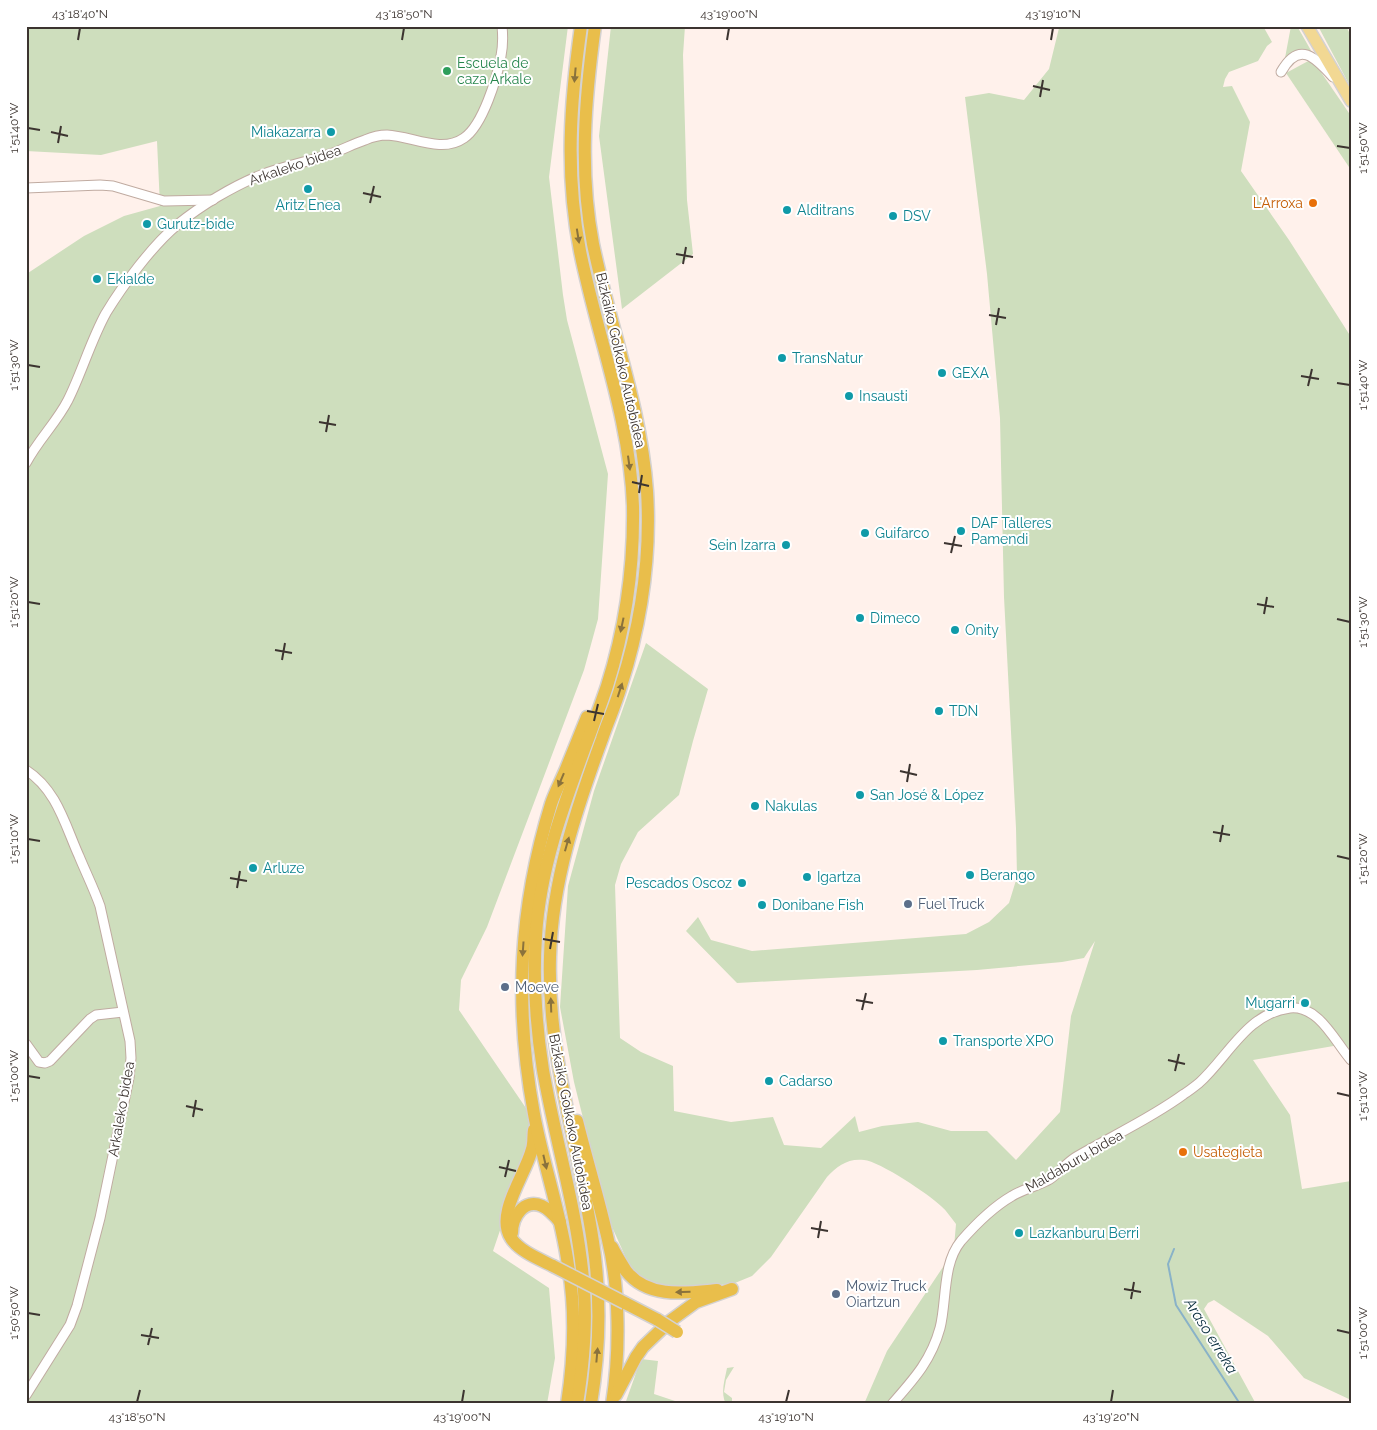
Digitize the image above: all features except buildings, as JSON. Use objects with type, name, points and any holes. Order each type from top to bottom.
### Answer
[{"type":"highway","name":"Bizkaiko Golkoko Autobidea","points":[[577,1404],[585,1336],[583,1275],[573,1208],[552,1115],[540,1049],[536,997],[535,950],[537,918],[556,829],[616,655],[630,575],[633,541],[633,504],[630,468],[622,418],[584,266],[574,212],[570,173],[570,139],[581,26]]},
{"type":"highway","name":"Bizkaiko Golkoko Autobidea","points":[[591,1404],[598,1333],[597,1272],[580,1170],[561,1084],[552,1024],[550,957],[556,895],[565,851],[577,809],[627,666],[643,587],[647,538],[647,492],[641,446],[632,400],[597,261],[588,212],[584,141],[586,99],[595,26]]},
{"type":"highway","points":[[567,1404],[572,1357],[573,1303],[560,1223],[534,1114],[525,1052],[521,986],[525,922],[534,867],[552,802],[602,676],[616,655]]},
{"type":"highway","points":[[561,1084],[570,1094],[609,1241],[617,1318],[612,1403]]},
{"type":"highway","points":[[534,1114],[532,1149],[507,1212],[507,1231],[524,1250],[658,1320],[681,1335]]},
{"type":"highway","points":[[515,1242],[512,1222],[520,1210],[527,1206],[534,1204],[542,1206],[551,1212],[560,1223]]},
{"type":"highway","points":[[609,1241],[626,1270],[632,1277],[646,1286],[669,1293],[732,1289],[696,1302],[670,1321],[643,1347],[612,1403]]},
{"type":"main road","points":[[1309,28],[1351,101]]},
{"type":"street","name":"Arkaleko bidea","points":[[26,463],[41,438],[58,418],[68,400],[105,315],[160,241],[177,225],[213,200],[259,176],[329,155],[376,136],[387,135],[442,144],[455,143],[466,137],[476,126],[484,110],[501,57],[503,42],[502,26]]},
{"type":"street","points":[[1281,72],[1292,57],[1300,54],[1310,55],[1343,88]]},
{"type":"street","points":[[27,188],[100,185],[113,186],[164,200],[213,200]]},
{"type":"street","name":"Arkaleko bidea","points":[[26,770],[46,788],[60,809],[93,886],[100,906],[130,1041],[131,1058],[129,1078],[100,1218],[74,1314],[70,1324],[26,1395]]},
{"type":"street","name":"Maldaburu bidea","points":[[892,1404],[926,1363],[935,1345],[940,1327],[949,1271],[956,1249],[972,1230],[1012,1195],[1050,1178],[1074,1158],[1136,1125],[1181,1096],[1198,1084],[1252,1025],[1281,1010],[1291,1008],[1303,1009],[1312,1014],[1321,1022],[1351,1060]]},
{"type":"street","points":[[26,1044],[39,1062],[44,1063],[50,1061],[96,1015],[123,1012]]},
{"type":"green space","points":[[26,26],[568,26],[549,177],[567,320],[608,474],[598,619],[584,670],[487,927],[461,980],[459,1010],[530,1114],[529,1145],[493,1251],[549,1288],[555,1358],[547,1404],[26,1404],[26,272],[28,273],[84,236],[124,216],[160,206],[157,141],[101,155],[26,151]]},
{"type":"green space","points":[[611,26],[685,26],[683,55],[687,200],[693,254],[622,309],[599,136]]},
{"type":"green space","points":[[1053,26],[1263,26],[1272,42],[1267,46],[1258,61],[1229,72],[1223,87],[1232,86],[1250,122],[1241,171],[1289,240],[1351,337],[1351,1051],[1345,1044],[1253,1060],[1290,1115],[1302,1189],[1351,1181],[1351,1400],[1304,1378],[1268,1336],[1214,1300],[1208,1303],[1204,1309],[1256,1404],[864,1404],[887,1351],[945,1264],[954,1247],[956,1224],[945,1210],[916,1187],[881,1166],[864,1160],[853,1160],[839,1166],[827,1177],[771,1257],[752,1276],[735,1283],[688,1289],[669,1288],[642,1278],[630,1267],[608,1218],[574,1082],[560,1007],[568,886],[594,791],[646,643],[708,689],[679,795],[638,832],[621,864],[615,885],[620,1038],[641,1052],[673,1066],[674,1111],[731,1122],[773,1117],[784,1145],[821,1148],[855,1116],[859,1132],[882,1126],[918,1122],[951,1131],[987,1131],[1016,1160],[1060,1112],[1071,1016],[1095,941],[1084,958],[1062,962],[977,970],[737,983],[686,931],[698,917],[711,940],[752,951],[966,934],[989,922],[1009,903],[1017,877],[1004,597],[1000,418],[987,274],[965,97],[989,93],[1024,100],[1049,69],[1059,28]]},
{"type":"green space","points":[[1291,26],[1297,26],[1313,54],[1293,52],[1285,58]]},
{"type":"green space","points":[[1318,26],[1346,26],[1351,36],[1351,88]]},
{"type":"green space","points":[[1312,59],[1351,116],[1351,170],[1286,73]]},
{"type":"green space","points":[[641,1359],[658,1361],[654,1394],[678,1402],[677,1404],[625,1404]]},
{"type":"green space","points":[[734,1367],[726,1380],[724,1392],[732,1398],[732,1404],[726,1404],[723,1391],[724,1381],[727,1368]]},
{"type":"waterway","name":"Araso erreka","points":[[1174,1249],[1168,1264],[1176,1305],[1240,1404]]},
{"type":"place","name":"Escuela de caza Arkale","points":[[447,71]]},
{"type":"place","name":"Miakazarra","points":[[331,132]]},
{"type":"place","name":"Aritz Enea","points":[[308,189]]},
{"type":"place","name":"L'Arroxa","points":[[1313,203]]},
{"type":"place","name":"Alditrans","points":[[787,210]]},
{"type":"place","name":"DSV","points":[[893,216]]},
{"type":"place","name":"Gurutz-bide","points":[[147,224]]},
{"type":"place","name":"Ekialde","points":[[97,279]]},
{"type":"place","name":"TransNatur","points":[[782,358]]},
{"type":"place","name":"GEXA","points":[[942,373]]},
{"type":"place","name":"Insausti","points":[[849,396]]},
{"type":"place","name":"DAF Talleres Pamendi","points":[[961,531]]},
{"type":"place","name":"Guifarco","points":[[865,533]]},
{"type":"place","name":"Sein Izarra","points":[[786,545]]},
{"type":"place","name":"Dimeco","points":[[860,618]]},
{"type":"place","name":"Onity","points":[[955,630]]},
{"type":"place","name":"TDN","points":[[939,711]]},
{"type":"place","name":"San José & López","points":[[860,795]]},
{"type":"place","name":"Nakulas","points":[[755,806]]},
{"type":"place","name":"Arluze","points":[[253,868]]},
{"type":"place","name":"Berango","points":[[970,875]]},
{"type":"place","name":"Igartza","points":[[807,877]]},
{"type":"place","name":"Pescados Oscoz","points":[[742,883]]},
{"type":"place","name":"Fuel Truck","points":[[908,904]]},
{"type":"place","name":"Donibane Fish","points":[[762,905]]},
{"type":"place","name":"Moeve","points":[[505,987]]},
{"type":"place","name":"Mugarri","points":[[1305,1003]]},
{"type":"place","name":"Transporte XPO","points":[[943,1041]]},
{"type":"place","name":"Cadarso","points":[[769,1081]]},
{"type":"place","name":"Usategieta","points":[[1183,1152]]},
{"type":"place","name":"Lazkanburu Berri","points":[[1019,1233]]},
{"type":"place","name":"Mowiz Truck Oiartzun","points":[[836,1294]]}]
